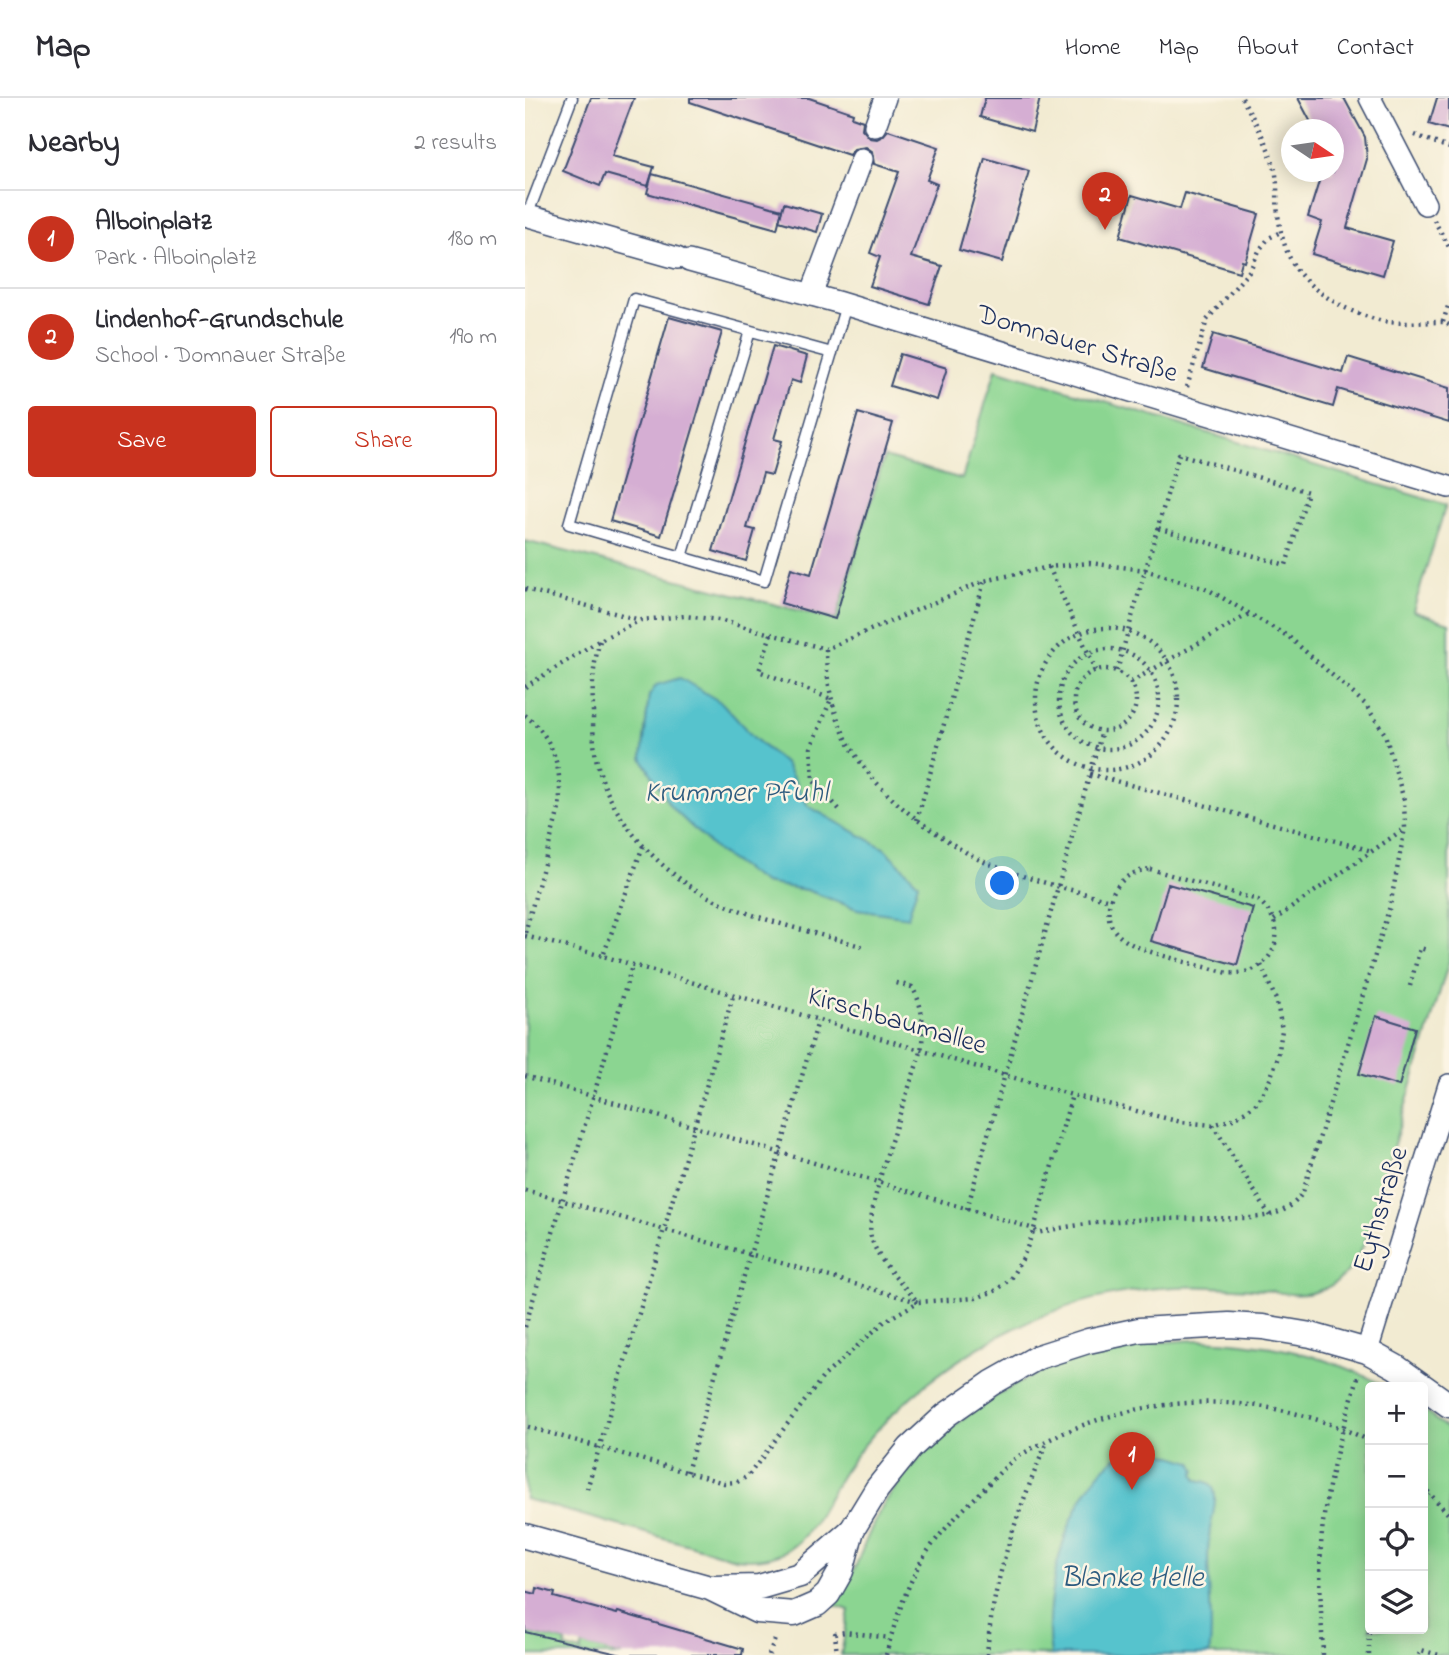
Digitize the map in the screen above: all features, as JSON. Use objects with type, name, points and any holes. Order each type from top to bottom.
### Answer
[{"type":"street","points":[[875,126],[885,98]]},
{"type":"street","points":[[1370,98],[1425,204]]},
{"type":"street","points":[[811,295],[862,159]]},
{"type":"street","name":"Domnauer Straße","points":[[526,215],[846,305],[1449,487]]},
{"type":"street","name":"Eythstraße","points":[[1367,1351],[1449,1085]]},
{"type":"street","points":[[525,1536],[710,1588],[757,1611],[794,1614],[817,1604],[828,1594],[841,1571],[852,1530],[877,1489],[910,1448],[946,1415],[992,1383],[1038,1357],[1088,1341],[1139,1330],[1187,1326],[1263,1327],[1311,1335],[1367,1351],[1396,1367],[1449,1405]]},
{"type":"street","points":[[710,1588],[759,1587],[800,1576],[852,1530]]},
{"type":"lane","points":[[526,215],[572,98]]},
{"type":"lane","points":[[832,353],[633,299],[569,524],[764,581],[832,353],[846,305]]},
{"type":"lane","points":[[682,557],[750,331]]},
{"type":"path","points":[[1242,98],[1266,142],[1276,170],[1278,214],[1289,258],[1303,279],[1317,292],[1355,314],[1388,321],[1443,322],[1449,325]]},
{"type":"path","points":[[1440,145],[1449,148]]},
{"type":"path","points":[[1425,204],[1449,247]]},
{"type":"path","points":[[1186,390],[1207,320],[1250,270],[1259,248],[1282,230]]},
{"type":"path","points":[[1443,322],[1449,303]]},
{"type":"path","points":[[1117,671],[1157,528],[1179,454],[1308,492],[1286,565],[1157,528]]},
{"type":"path","points":[[525,589],[641,620],[685,616],[719,620],[825,649],[985,581],[1049,567],[1089,563],[1145,570],[1209,590],[1289,637],[1365,704],[1385,734],[1399,775],[1404,800],[1405,828],[1390,906],[1303,1192],[1290,1208],[1270,1216],[1139,1218],[1067,1226],[1037,1233],[1034,1229],[525,1076]]},
{"type":"path","points":[[1049,567],[1096,670]]},
{"type":"path","points":[[917,820],[985,581]]},
{"type":"path","points":[[1131,682],[1249,614]]},
{"type":"path","points":[[525,687],[600,640],[641,620]]},
{"type":"path","points":[[1091,771],[1118,769],[1136,764],[1151,755],[1164,743],[1177,712],[1178,697],[1174,675],[1167,660],[1156,647],[1128,631],[1095,629],[1080,634],[1069,639],[1049,659],[1041,675],[1037,708],[1041,723],[1058,750],[1091,771],[1372,851]]},
{"type":"path","points":[[771,634],[759,671],[831,699]]},
{"type":"path","points":[[600,640],[593,662],[592,687],[593,730],[599,770],[612,803],[643,846],[675,875],[711,897],[769,919],[864,947]]},
{"type":"path","points":[[1111,648],[1123,650],[1139,658],[1151,670],[1158,686],[1159,703],[1155,719],[1146,734],[1132,744],[1115,749],[1097,748],[1083,743],[1071,733],[1062,719],[1058,704],[1064,673],[1088,652],[1111,648]]},
{"type":"path","points":[[825,649],[826,675],[842,732],[864,769],[882,791],[917,820],[954,845],[990,864],[1110,901]]},
{"type":"path","points":[[1103,668],[1117,671],[1131,682],[1136,701],[1134,711],[1121,726],[1102,731],[1085,724],[1075,708],[1076,689],[1087,674],[1096,670],[1103,668]]},
{"type":"path","points":[[831,699],[811,748],[813,780],[840,810]]},
{"type":"path","points":[[525,715],[546,738],[556,757],[561,792],[559,809],[525,935]]},
{"type":"path","points":[[967,1209],[1102,731]]},
{"type":"path","points":[[1274,920],[1405,828]]},
{"type":"path","points":[[603,956],[643,846]]},
{"type":"path","points":[[1150,869],[1251,897],[1265,906],[1274,920],[1276,942],[1261,965],[1245,973],[1228,973],[1131,946],[1122,939],[1111,923],[1110,901],[1120,882],[1129,874],[1150,869]]},
{"type":"path","name":"Kirschbaumallee","points":[[525,935],[1072,1095],[1181,1122],[1213,1125]]},
{"type":"path","points":[[1410,986],[1420,948],[1427,950]]},
{"type":"path","points":[[1261,965],[1277,1002],[1282,1030],[1278,1057],[1269,1082],[1255,1105],[1233,1119],[1213,1125],[1270,1216]]},
{"type":"path","points":[[525,1327],[632,966]]},
{"type":"path","points":[[893,982],[912,988],[919,998],[923,1033],[921,1052],[880,1182],[871,1223],[871,1236],[892,1273],[918,1302]]},
{"type":"path","points":[[587,1489],[733,996]]},
{"type":"path","points":[[687,1472],[818,1021]]},
{"type":"path","points":[[525,1189],[918,1302],[976,1298],[997,1290],[1010,1279],[1023,1258],[1034,1229],[1072,1095]]},
{"type":"path","points":[[525,1426],[724,1483],[737,1482],[748,1476],[823,1377],[884,1321],[918,1302]]},
{"type":"path","points":[[1323,1655],[1320,1592],[1324,1511],[1343,1427],[1367,1351]]},
{"type":"path","points":[[886,1655],[914,1573],[952,1519],[1017,1458],[1047,1442],[1101,1418],[1160,1405],[1208,1402],[1258,1404],[1307,1415],[1343,1427],[1365,1438]]},
{"type":"path","points":[[987,1655],[989,1630],[1010,1534],[1047,1442]]},
{"type":"path","points":[[1429,1494],[1449,1515]]},
{"type":"path","points":[[1368,1571],[1369,1655]]},
{"type":"path","points":[[837,1655],[835,1634],[845,1632],[891,1638]]},
{"type":"path","points":[[769,1655],[775,1639]]},
{"type":"path","points":[[1419,1655],[1421,1650],[1439,1655]]},
{"type":"green space","points":[[996,369],[1446,505],[1413,611],[1449,623],[1449,961],[1364,1244],[1356,1260],[1340,1279],[1312,1293],[1190,1287],[1142,1290],[1072,1305],[1001,1335],[950,1366],[882,1424],[845,1470],[806,1533],[792,1547],[777,1555],[752,1559],[735,1558],[525,1499],[525,541],[836,620],[884,457],[962,479]],"holes":[[[649,696],[754,738],[786,765],[807,806],[885,849],[857,909],[807,890],[764,883],[642,758]]]},
{"type":"green space","points":[[1170,1341],[1224,1341],[1272,1347],[1343,1366],[1376,1382],[1365,1382],[1365,1634],[1428,1634],[1428,1414],[1449,1430],[1449,1655],[841,1655],[849,1610],[833,1605],[848,1582],[886,1501],[907,1472],[932,1446],[988,1401],[1053,1367],[1086,1355],[1121,1347]]},
{"type":"green space","points":[[525,1632],[566,1642],[565,1648],[581,1652],[583,1645],[622,1655],[525,1655]]},
{"type":"water","name":"Krummer Pfuhl","points":[[680,678],[722,703],[754,738],[786,765],[808,806],[885,849],[918,883],[908,917],[857,909],[807,890],[764,883],[717,851],[670,806],[642,758],[649,696],[656,685]]},
{"type":"water","name":"Blanke Helle","points":[[1155,1451],[1192,1462],[1197,1480],[1209,1483],[1214,1491],[1208,1545],[1211,1624],[1209,1655],[1051,1655],[1050,1606],[1054,1578],[1061,1550],[1083,1498],[1097,1476],[1113,1460],[1128,1453]]},
{"type":"building","points":[[591,98],[634,98],[612,156],[654,167],[648,186],[605,174],[600,186],[563,171]]},
{"type":"building","points":[[690,98],[809,98],[853,113],[852,117],[863,121],[862,129],[870,138],[877,139],[888,130],[939,147],[927,180],[937,184],[911,257],[942,266],[929,304],[870,286],[880,257],[870,253],[899,172],[874,164],[872,151],[866,147],[854,149],[849,155],[690,102]]},
{"type":"building","points":[[985,98],[1040,98],[1032,132],[980,117]]},
{"type":"building","points":[[1298,98],[1344,98],[1365,137],[1367,159],[1347,228],[1393,241],[1383,275],[1312,254],[1322,222],[1308,217],[1319,182],[1344,182],[1344,119],[1309,119]]},
{"type":"building","points":[[1437,98],[1449,98],[1449,130],[1429,124]]},
{"type":"building","points":[[985,158],[1029,171],[1002,262],[959,250]]},
{"type":"building","points":[[652,174],[782,210],[777,229],[647,193]]},
{"type":"building","points":[[1185,193],[1259,214],[1245,262],[1242,261],[1239,272],[1120,237],[1132,195],[1180,209]]},
{"type":"building","points":[[784,203],[822,214],[817,232],[779,221]]},
{"type":"building","points":[[669,317],[722,332],[661,536],[610,521]]},
{"type":"building","points":[[1213,334],[1343,373],[1348,357],[1449,388],[1449,423],[1338,389],[1333,407],[1203,368]]},
{"type":"building","points":[[773,346],[807,356],[800,383],[791,380],[774,439],[782,441],[772,475],[763,473],[747,528],[755,530],[746,561],[713,551]]},
{"type":"building","points":[[900,354],[947,368],[937,400],[890,386]]},
{"type":"building","points":[[858,413],[893,423],[835,619],[781,603],[791,568],[811,574]]},
{"type":"building","points":[[1168,884],[1253,908],[1237,965],[1151,941]]},
{"type":"building","points":[[1376,1016],[1415,1028],[1399,1086],[1359,1074]]},
{"type":"building","points":[[537,1588],[555,1593],[554,1597],[617,1614],[618,1612],[743,1649],[742,1655],[622,1655],[525,1632],[525,1591],[536,1594]]},
{"type":"place","name":"Lindenhof-Grundschule","points":[[1105,230]]},
{"type":"place","name":"Alboinplatz","points":[[1132,1490]]}]
